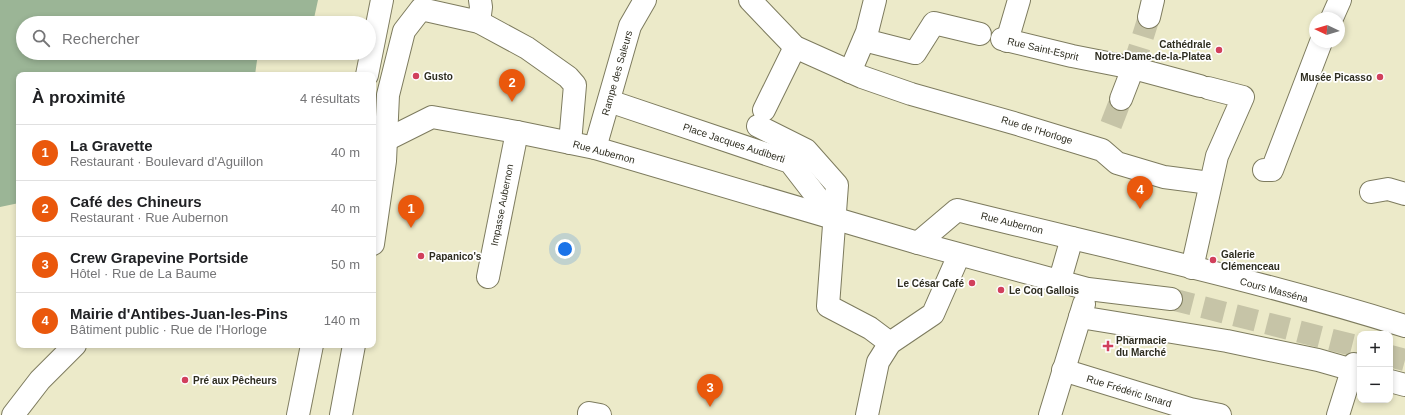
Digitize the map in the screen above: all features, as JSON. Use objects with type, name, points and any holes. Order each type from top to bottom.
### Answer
[{"type":"street","points":[[376,30],[382,0]]},
{"type":"street","points":[[479,22],[481,7],[480,0]]},
{"type":"street","name":"Rampe des Saleurs","points":[[595,148],[630,26],[645,0]]},
{"type":"street","points":[[750,0],[795,47],[761,118],[806,150],[837,185],[828,306],[870,328],[890,343]]},
{"type":"street","points":[[856,74],[875,0]]},
{"type":"street","name":"Rue Saint-Esprit","points":[[1019,0],[1005,40],[1133,68],[1243,97],[1217,156],[1210,183]]},
{"type":"street","points":[[1335,12],[1340,0]]},
{"type":"street","points":[[376,223],[385,161],[380,140],[388,95],[404,31],[421,9],[479,22],[527,48],[568,77],[575,85],[570,143]]},
{"type":"street","points":[[865,36],[915,53],[934,23],[980,34]]},
{"type":"street","name":"Rue de l'Horloge","points":[[795,47],[856,74],[911,94],[1102,150],[1117,163],[1164,177],[1210,183]]},
{"type":"street","points":[[1264,170],[1272,170],[1319,48]]},
{"type":"street","points":[[368,72],[370,60]]},
{"type":"street","points":[[1121,99],[1133,68]]},
{"type":"street","name":"Place Jacques Audiberti","points":[[609,101],[790,162],[834,219]]},
{"type":"street","name":"Rue Aubernon","points":[[380,140],[432,117],[517,132],[595,148],[834,219],[1059,283],[1088,289],[1171,299]]},
{"type":"street","name":"Impasse Aubernon","points":[[488,277],[517,132]]},
{"type":"street","points":[[1192,268],[1210,183]]},
{"type":"street","points":[[1371,192],[1388,189],[1405,194]]},
{"type":"street","name":"Rue Aubernon","points":[[918,243],[956,210],[1072,238]]},
{"type":"street","points":[[1059,283],[1072,238]]},
{"type":"street","name":"Cours Masséna","points":[[1072,238],[1356,311],[1405,326]]},
{"type":"street","points":[[868,415],[878,362],[890,343],[934,314],[959,255]]},
{"type":"street","points":[[1050,415],[1088,289]]},
{"type":"street","points":[[1080,317],[1227,341],[1355,369],[1338,415]]},
{"type":"street","points":[[13,415],[40,380],[72,348]]},
{"type":"street","points":[[298,415],[311,348]]},
{"type":"street","points":[[341,415],[353,348]]},
{"type":"street","name":"Rue Frédéric Isnard","points":[[1063,370],[1190,409],[1220,415]]},
{"type":"street","points":[[1393,382],[1405,385]]},
{"type":"street","points":[[589,415],[589,413],[600,415]]},
{"type":"shaded area","points":[[0,0],[318,0],[315,16],[16,16],[16,60],[257,60],[255,72],[16,72],[16,204],[0,207]]},
{"type":"tunnel","points":[[1133,68],[1149,17]]},
{"type":"tunnel","points":[[1111,125],[1121,99]]},
{"type":"tunnel","points":[[1171,299],[1357,346]]},
{"type":"tunnel","points":[[1393,357],[1405,360]]},
{"type":"place","name":"Cathédrale Notre-Dame-de-la-Platea","points":[[1219,50]]},
{"type":"place","name":"Gusto","points":[[416,76]]},
{"type":"place","name":"Musée Picasso","points":[[1380,77]]},
{"type":"place","name":"Café des Chineurs","points":[[512,102]]},
{"type":"place","name":"Mairie d'Antibes-Juan-les-Pins","points":[[1140,209]]},
{"type":"place","name":"La Gravette","points":[[411,228]]},
{"type":"place","name":"Papanico's","points":[[421,256]]},
{"type":"place","name":"Galerie Clémenceau","points":[[1213,260]]},
{"type":"place","name":"Le César Café","points":[[972,283]]},
{"type":"place","name":"Le Coq Gallois","points":[[1001,290]]},
{"type":"place","name":"Pharmacie du Marché","points":[[1108,346]]},
{"type":"place","name":"Pré aux Pêcheurs","points":[[185,380]]},
{"type":"place","name":"Crew Grapevine Portside","points":[[710,407]]}]
